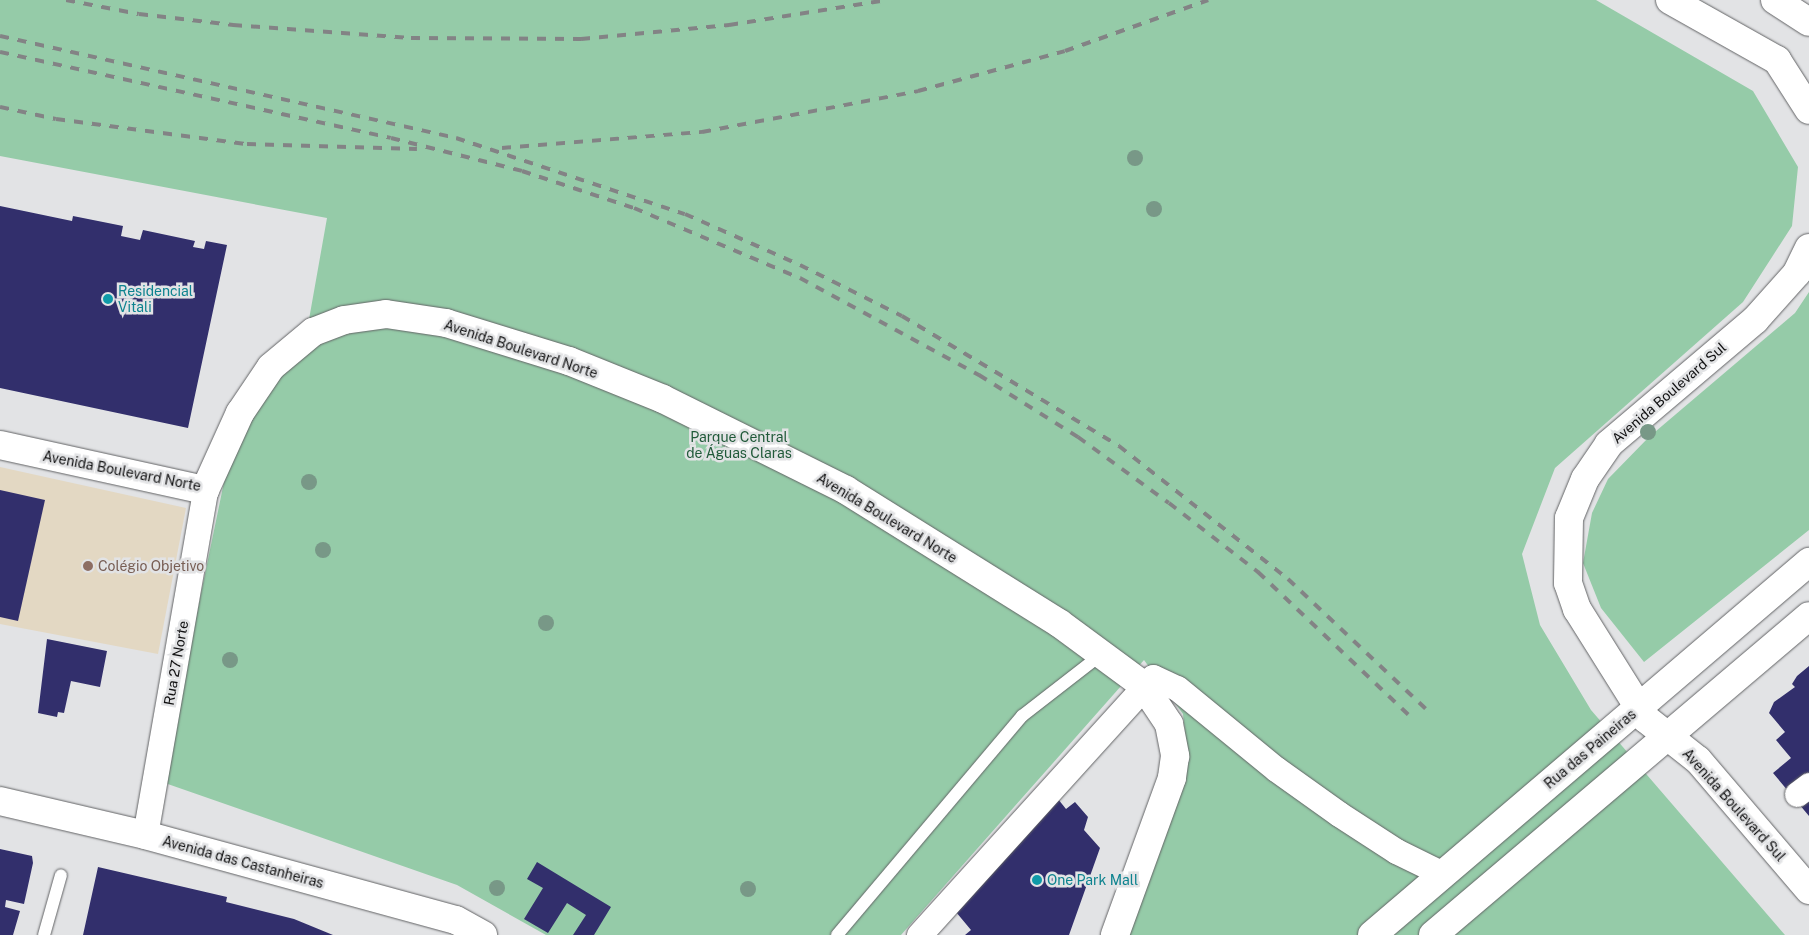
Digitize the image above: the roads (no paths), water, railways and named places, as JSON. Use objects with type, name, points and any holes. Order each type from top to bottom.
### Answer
[{"type":"street","points":[[1670,0],[1777,60],[1809,110]]},
{"type":"street","points":[[1775,0],[1809,22]]},
{"type":"street","name":"Avenida Boulevard Sul","points":[[1809,248],[1797,273],[1755,320],[1608,444],[1585,479],[1569,518],[1571,592],[1578,609],[1646,719],[1698,760],[1809,890]]},
{"type":"street","name":"Avenida Boulevard Norte","points":[[0,446],[205,490],[240,413],[271,367],[313,332],[344,320],[386,314],[446,324],[569,361],[663,399],[846,490],[1059,623],[1143,685],[1169,724],[1175,756],[1172,778],[1115,935]]},
{"type":"street","name":"Rua 27 Norte","points":[[145,835],[205,490]]},
{"type":"street","name":"Rua das Paineiras","points":[[1372,935],[1809,562]]},
{"type":"street","points":[[1433,935],[1669,737],[1809,616]]},
{"type":"street","points":[[919,935],[1143,685],[1153,677],[1160,677],[1178,688],[1276,769],[1331,808],[1396,851],[1443,874]]},
{"type":"street","name":"Avenida das Castanheiras","points":[[0,801],[145,835],[453,928],[483,935]]},
{"type":"lane","points":[[837,935],[1022,716],[1102,654]]},
{"type":"lane","points":[[44,935],[61,875]]},
{"type":"railway","points":[[66,0],[139,14],[233,25],[411,38],[581,39],[729,25],[887,0]]},
{"type":"railway","points":[[502,148],[702,132],[918,91],[1065,51],[1208,0]]},
{"type":"railway","points":[[0,36],[456,138],[685,214],[800,265],[902,316],[1119,446],[1288,579],[1427,710]]},
{"type":"railway","points":[[0,52],[391,138],[522,171],[634,208],[800,278],[979,375],[1078,437],[1169,503],[1258,572],[1414,720]]},
{"type":"railway","points":[[0,107],[56,119],[247,144],[417,149]]},
{"type":"place","name":"Residencial Vitali","points":[[108,299]]},
{"type":"place","name":"Colégio Objetivo","points":[[88,566]]},
{"type":"place","name":"One Park Mall","points":[[1037,880]]},
{"type":"park label","name":"Parque Central de Águas Claras","points":[[739,446]]}]
